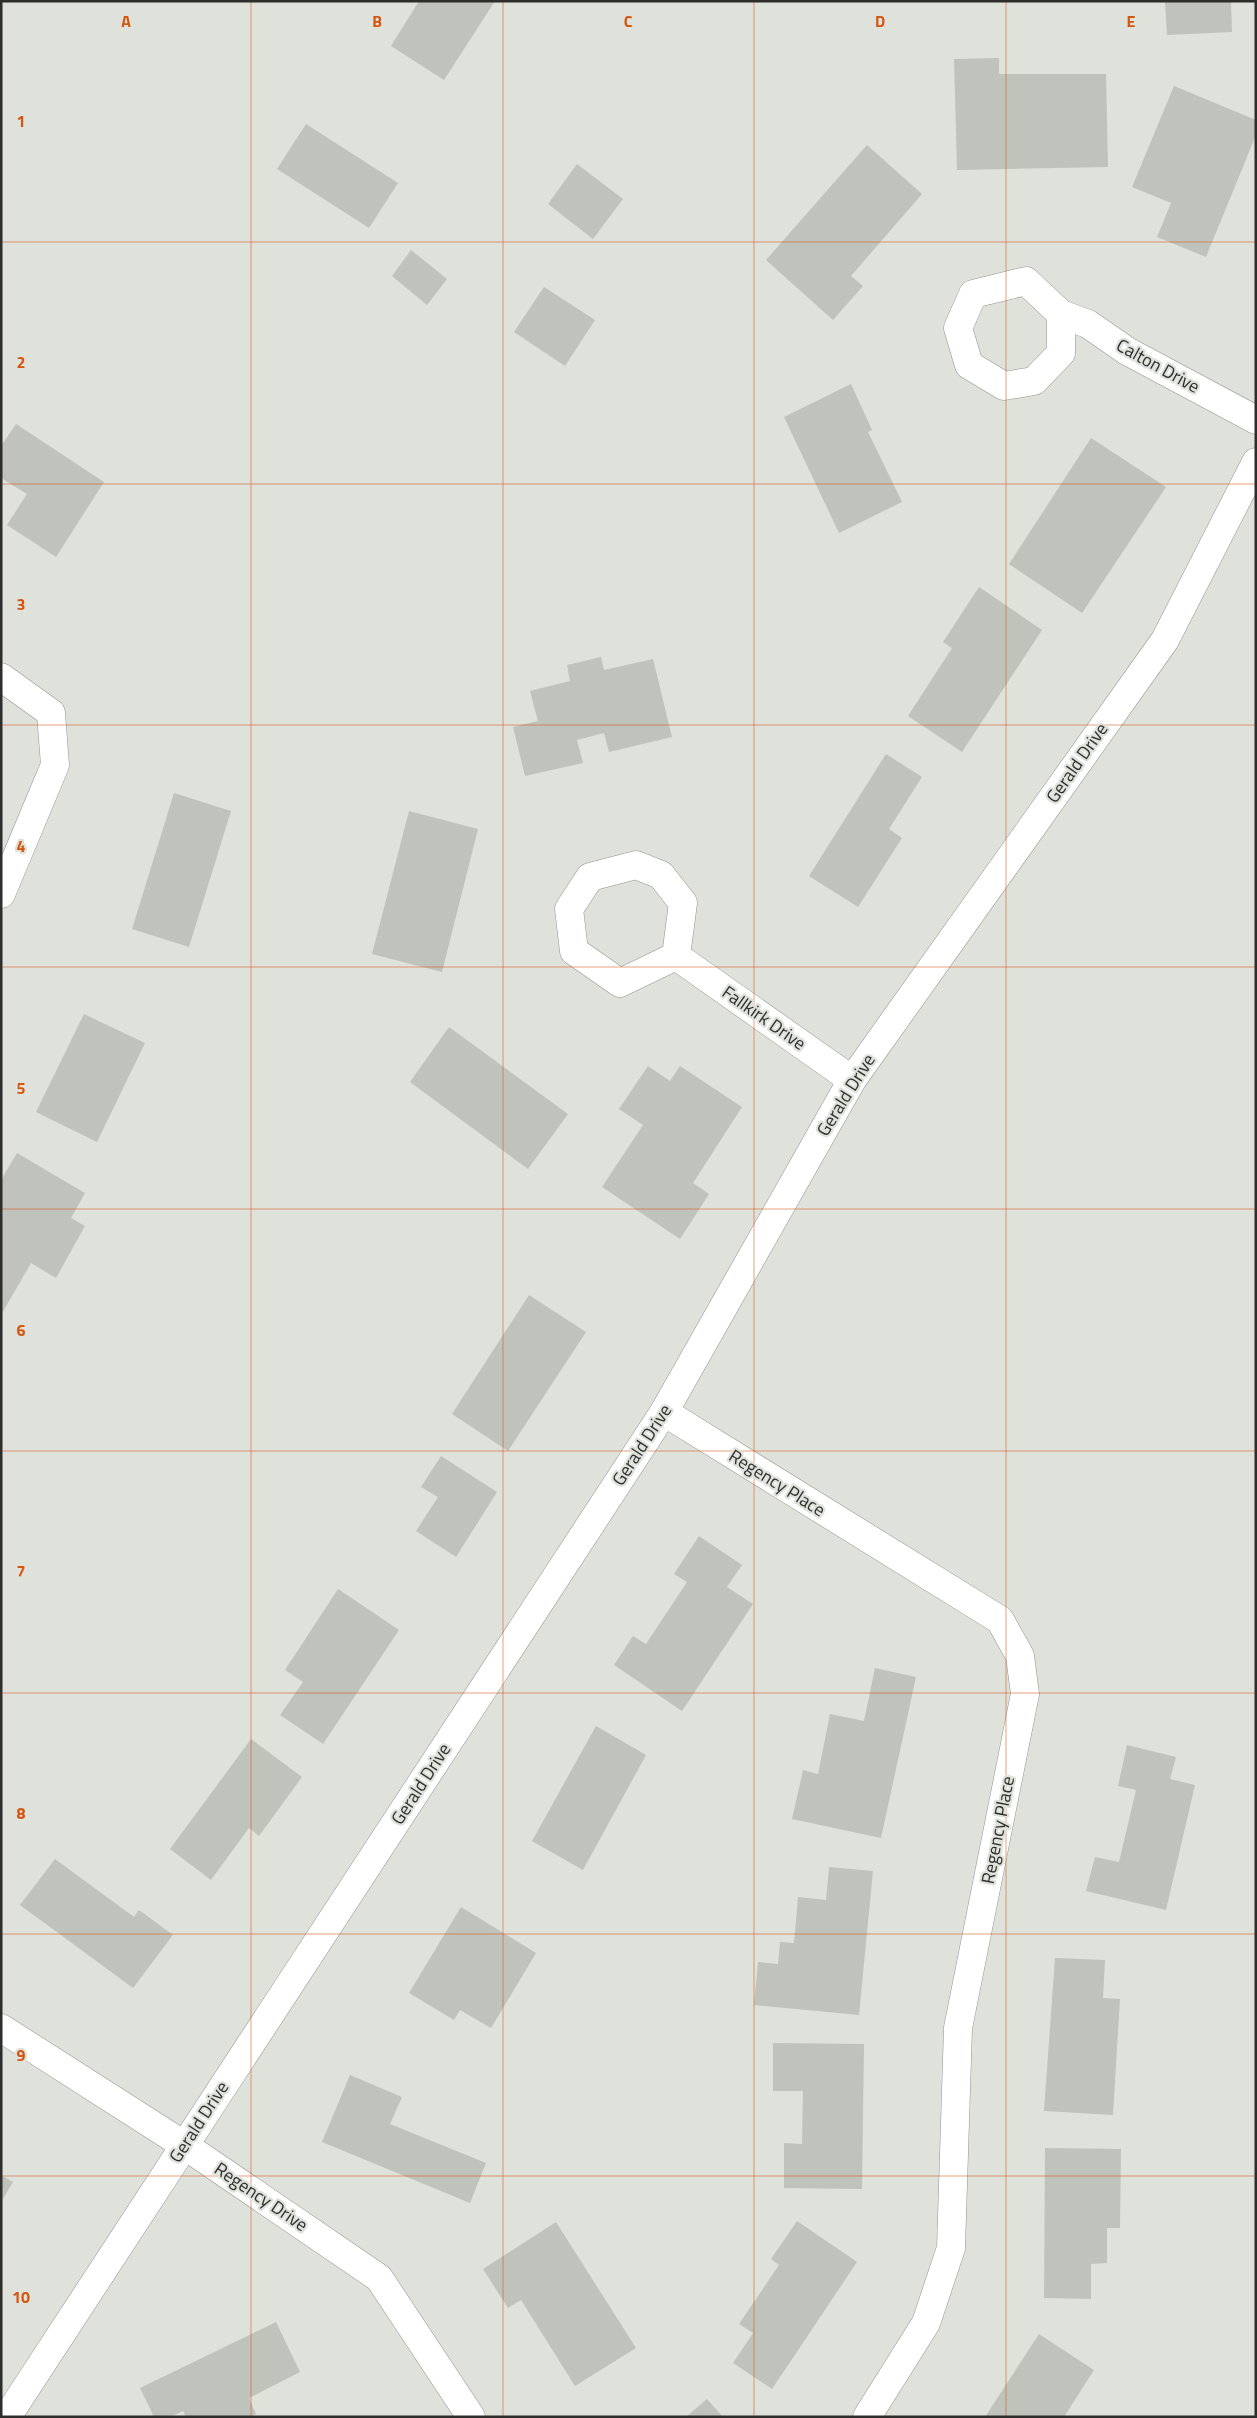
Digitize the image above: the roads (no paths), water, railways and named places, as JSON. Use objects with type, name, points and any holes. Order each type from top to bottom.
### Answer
[{"type":"street","name":"Calton Drive","points":[[1061,314],[1088,324],[1127,351],[1256,420]]},
{"type":"street","name":"Gerald Drive","points":[[8,2417],[184,2144],[664,1412],[852,1080],[1165,640],[1256,462]]},
{"type":"street","points":[[1,677],[51,713],[55,765],[1,894]]},
{"type":"street","points":[[636,865],[661,875],[683,904],[676,956],[620,983],[574,952],[569,909],[590,877],[636,865]]},
{"type":"street","name":"Fallkirk Drive","points":[[676,956],[852,1080]]},
{"type":"street","name":"Regency Place","points":[[664,1412],[1000,1620],[1020,1656],[1025,1694],[958,2028],[951,2248],[926,2323],[866,2417]]},
{"type":"street","name":"Regency Drive","points":[[1,2028],[184,2144],[379,2278],[471,2417]]}]
